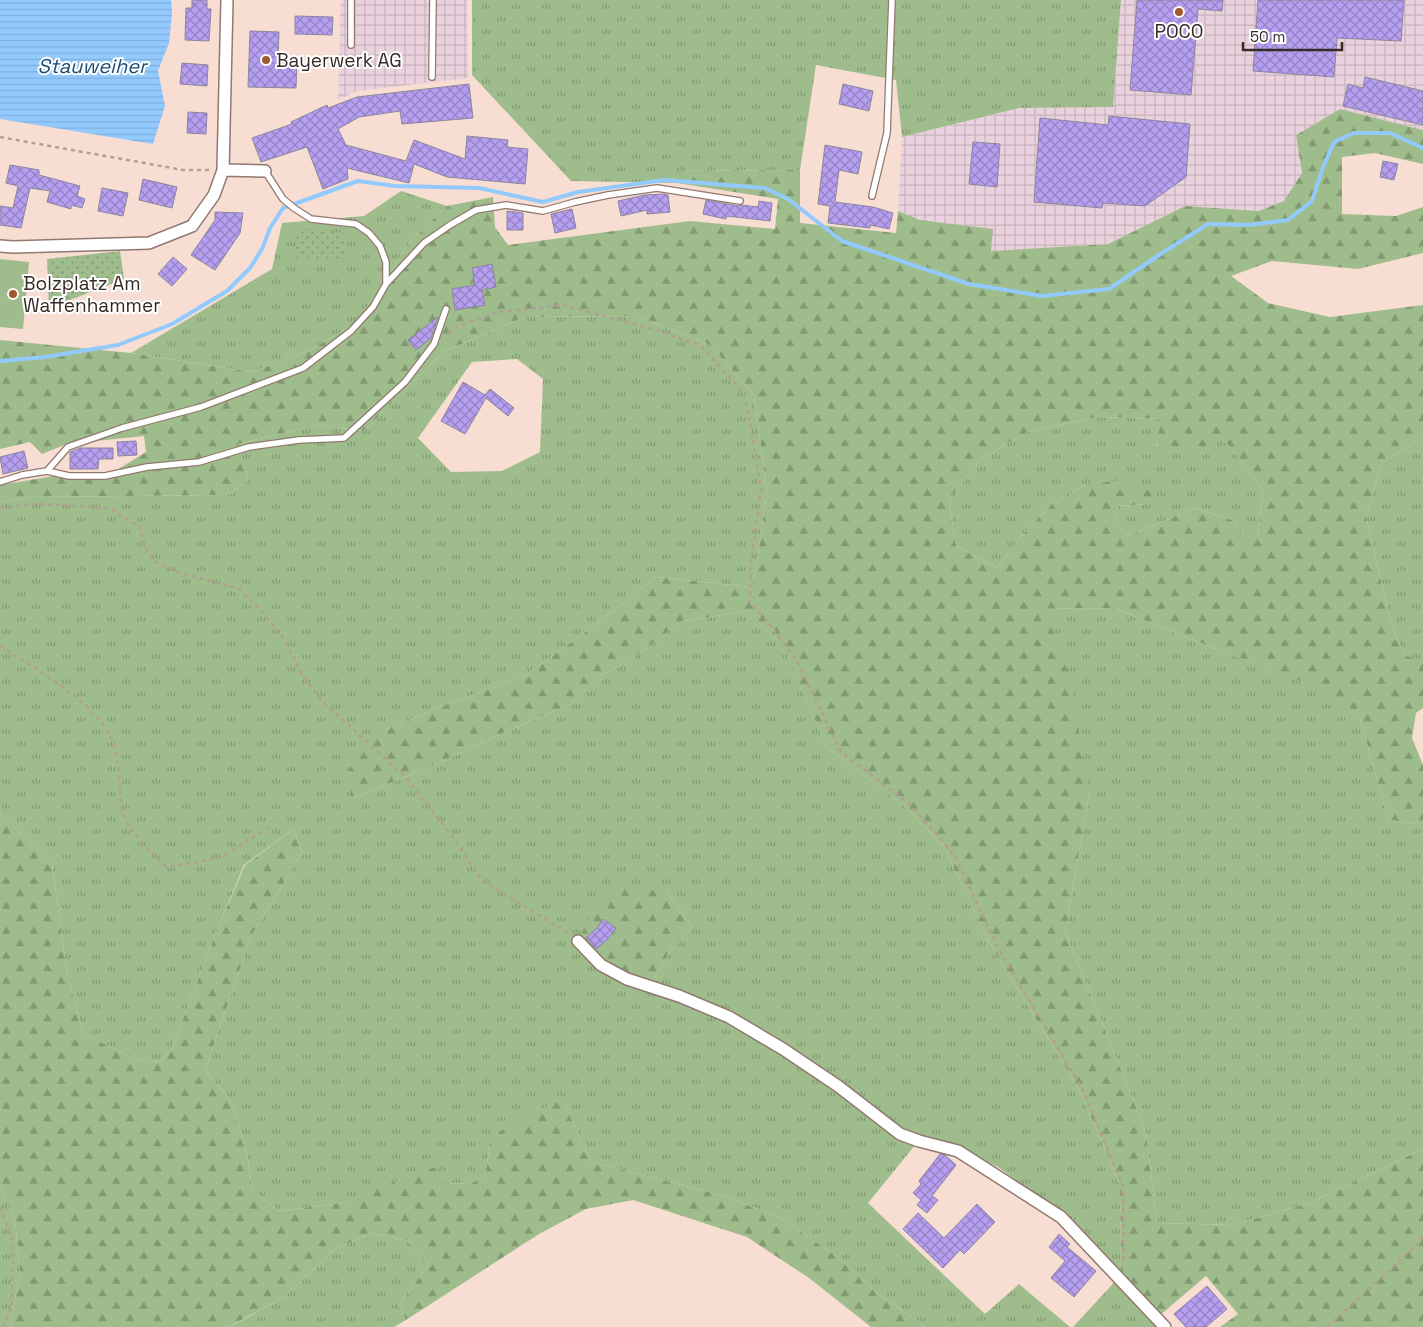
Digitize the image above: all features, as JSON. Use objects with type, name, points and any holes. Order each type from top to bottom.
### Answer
[{"type":"street","points":[[0,246],[149,243],[192,226],[214,195],[223,170],[227,0]]},
{"type":"street","points":[[223,170],[265,171]]},
{"type":"street","points":[[578,941],[601,965],[627,979],[679,996],[729,1017],[783,1049],[838,1086],[900,1134],[958,1151],[1061,1217],[1165,1327]]},
{"type":"lane","points":[[351,0],[351,45]]},
{"type":"lane","points":[[432,78],[433,0]]},
{"type":"lane","points":[[872,196],[887,133],[892,0]]},
{"type":"lane","points":[[265,171],[284,199],[311,219],[344,221],[356,224],[369,233],[380,246],[386,262],[386,284]]},
{"type":"lane","points":[[47,471],[68,447],[122,428],[200,407],[303,368],[351,331],[373,307],[386,284],[424,243],[476,210],[506,205],[543,211],[608,195],[657,188],[740,201]]},
{"type":"lane","points":[[0,482],[22,475],[47,471],[69,476],[105,476],[147,467],[199,462],[249,447],[299,440],[344,438],[405,382],[435,340],[446,309]]},
{"type":"path","points":[[0,137],[183,170],[223,170]]},
{"type":"path","points":[[435,340],[459,326],[499,312],[563,305],[653,329],[701,346],[744,393],[761,488],[751,562],[750,604],[764,617],[797,661],[841,752],[910,804],[954,856],[999,950],[1083,1090],[1122,1186],[1120,1278]]},
{"type":"path","points":[[0,508],[36,504],[110,508],[140,527],[144,544],[153,561],[178,572],[238,589],[265,615],[284,639],[304,678],[322,701],[406,777],[456,840],[481,880],[568,932],[578,941]]},
{"type":"path","points":[[0,646],[69,691],[102,723],[111,738],[117,759],[122,811],[131,827],[150,852],[167,867],[220,858],[268,828]]},
{"type":"path","points":[[0,1208],[13,1242],[12,1306],[3,1327]]},
{"type":"path","points":[[1327,1327],[1419,1243],[1423,1235]]},
{"type":"shaded area","points":[[341,0],[467,0],[468,78],[357,91],[338,100]]},
{"type":"shaded area","points":[[1121,0],[1423,0],[1423,130],[1340,109],[1296,135],[1302,173],[1284,201],[1259,211],[1185,206],[1108,244],[991,251],[992,229],[920,220],[898,211],[902,137],[1019,108],[1113,107]]},
{"type":"green space","points":[[472,0],[1121,0],[1113,107],[1019,108],[902,137],[896,80],[816,65],[800,170],[672,171],[677,183],[571,181],[472,75]]},
{"type":"green space","points":[[1340,109],[1423,130],[1423,164],[1375,153],[1342,157],[1342,214],[1396,216],[1423,207],[1423,253],[1358,269],[1272,261],[1231,276],[1268,303],[1330,317],[1423,305],[1423,437],[1382,463],[1366,516],[1390,620],[1404,655],[1423,662],[1423,708],[1416,713],[1412,738],[1423,765],[1423,820],[1410,824],[1388,819],[1360,718],[1326,690],[1114,608],[1044,609],[1071,680],[1089,795],[1065,931],[1146,1132],[1157,1223],[1233,1225],[1312,1202],[1423,1149],[1423,1327],[1220,1327],[1238,1314],[1206,1276],[1159,1316],[1121,1275],[1120,1184],[1079,1089],[989,942],[943,845],[902,804],[827,747],[786,654],[749,611],[682,621],[635,657],[600,676],[571,704],[430,767],[351,799],[348,770],[384,730],[450,703],[523,677],[602,620],[656,577],[751,587],[756,569],[767,491],[754,395],[710,345],[637,316],[524,317],[443,352],[364,431],[318,425],[238,444],[248,480],[229,495],[33,497],[0,502],[0,485],[66,474],[97,476],[112,473],[146,452],[144,436],[67,444],[42,454],[30,442],[0,449],[0,340],[131,353],[252,372],[311,350],[357,322],[409,243],[447,206],[493,197],[495,227],[508,245],[690,221],[775,229],[778,199],[677,183],[671,171],[800,170],[800,223],[896,233],[898,211],[920,220],[993,229],[991,251],[1108,244],[1185,206],[1259,211],[1284,201],[1302,173],[1296,135]],"holes":[[[1098,417],[1161,419],[1156,445],[1205,450],[1216,434],[1233,450],[1263,490],[1258,537],[1244,537],[1232,520],[1195,508],[1128,536],[1115,521],[1118,506],[1145,504],[1157,494],[1121,480],[1085,485],[1052,504],[1023,534],[997,568],[956,546],[949,500],[981,459],[1027,432]]]},
{"type":"green space","points":[[401,191],[447,206],[409,243],[357,322],[311,350],[252,372],[131,353],[272,269],[282,223],[364,216]]},
{"type":"green space","points":[[297,230],[347,233],[345,262],[295,259]]},
{"type":"green space","points":[[120,251],[124,279],[49,308],[47,259]]},
{"type":"green space","name":"Bolzplatz Am Waffenhammer","points":[[0,259],[29,262],[23,329],[0,327]]},
{"type":"green space","points":[[637,316],[710,345],[754,395],[767,491],[756,569],[751,587],[656,577],[602,620],[523,677],[450,703],[384,730],[351,799],[430,767],[571,704],[600,676],[635,657],[682,621],[749,611],[786,653],[827,747],[902,804],[943,845],[989,942],[1079,1089],[1120,1184],[1121,1275],[1063,1215],[998,1167],[950,1146],[920,1139],[868,1203],[985,1314],[1019,1284],[1070,1327],[926,1327],[877,1293],[836,1256],[781,1218],[721,1195],[591,1162],[565,1105],[490,1145],[485,1175],[470,1184],[438,1183],[438,1168],[342,1203],[279,1211],[252,1189],[248,1160],[233,1103],[205,1071],[251,936],[302,853],[294,829],[244,865],[171,1051],[160,1062],[136,1060],[83,1033],[67,973],[52,863],[0,813],[0,502],[33,497],[229,495],[248,480],[238,444],[318,425],[364,431],[443,352],[524,317]],"holes":[[[517,359],[543,379],[540,452],[502,471],[451,472],[418,438],[472,362]],[[666,891],[692,927],[670,951],[650,986]]]},
{"type":"green space","points":[[1098,417],[1162,419],[1156,446],[1216,434],[1233,450],[1263,490],[1258,537],[1244,537],[1232,520],[1195,508],[1128,536],[1115,521],[1118,506],[1145,504],[1156,494],[1085,485],[1052,504],[1023,534],[997,568],[956,546],[949,500],[981,459],[1027,432]]},
{"type":"green space","points":[[1423,437],[1422,663],[1404,655],[1390,620],[1366,516],[1382,463]]},
{"type":"green space","points":[[1114,608],[1211,647],[1326,689],[1360,718],[1388,819],[1410,824],[1423,820],[1423,1149],[1312,1202],[1233,1225],[1157,1223],[1146,1132],[1065,931],[1089,795],[1044,609]]},
{"type":"green space","points":[[0,813],[52,863],[67,973],[83,1033],[136,1060],[160,1062],[171,1051],[217,930],[245,865],[294,829],[302,853],[251,936],[205,1071],[233,1103],[248,1160],[252,1189],[279,1211],[342,1203],[424,1170],[438,1167],[438,1183],[470,1184],[485,1175],[490,1145],[500,1131],[555,1102],[565,1105],[591,1162],[721,1195],[781,1218],[836,1256],[877,1293],[926,1327],[871,1327],[809,1278],[747,1237],[633,1200],[586,1209],[539,1234],[406,1320],[399,1306],[429,1263],[408,1241],[371,1233],[334,1250],[284,1297],[234,1324],[224,1327],[10,1327],[20,1272],[15,1220],[0,1188]]},
{"type":"green space","points":[[624,889],[666,891],[692,927],[670,951],[650,986],[601,965],[580,937],[596,901]]},
{"type":"green space","points":[[0,1188],[15,1220],[20,1272],[10,1327],[0,1327]]},
{"type":"green space","points":[[371,1233],[408,1241],[429,1263],[399,1306],[406,1320],[394,1327],[224,1327],[235,1324],[284,1297],[334,1250]]},
{"type":"green space","points":[[1121,1275],[1165,1327],[1073,1327]]},
{"type":"water","name":"Stauweiher","points":[[0,0],[171,0],[172,13],[169,43],[158,71],[165,106],[153,144],[0,119]]},
{"type":"building","points":[[192,0],[207,0],[207,9],[211,9],[209,41],[185,40],[186,8],[192,8]]},
{"type":"building","points":[[1137,0],[1223,0],[1222,11],[1198,9],[1191,95],[1130,90]]},
{"type":"building","points":[[1258,0],[1404,0],[1401,41],[1337,38],[1334,77],[1253,71]]},
{"type":"building","points":[[295,16],[333,17],[332,35],[295,34]]},
{"type":"building","points":[[250,31],[279,32],[278,57],[297,58],[296,88],[248,87]]},
{"type":"building","points":[[182,63],[208,65],[207,86],[180,84]]},
{"type":"building","points":[[1365,77],[1423,91],[1423,125],[1343,106],[1348,84],[1363,88]]},
{"type":"building","points":[[469,84],[473,118],[402,124],[400,111],[359,117],[338,129],[346,145],[406,161],[414,140],[465,159],[467,136],[508,140],[507,147],[528,149],[525,184],[447,177],[414,164],[409,183],[347,168],[348,179],[323,189],[307,147],[261,162],[252,138],[292,124],[291,122],[327,105],[328,108],[357,97]]},
{"type":"building","points":[[843,84],[873,91],[869,111],[839,104]]},
{"type":"building","points":[[188,112],[207,113],[206,134],[187,133]]},
{"type":"building","points":[[1109,116],[1190,124],[1186,177],[1145,206],[1103,203],[1102,208],[1034,202],[1040,118],[1108,125]]},
{"type":"building","points":[[973,142],[1000,144],[997,187],[969,184]]},
{"type":"building","points":[[825,145],[862,152],[858,174],[839,170],[835,202],[873,207],[893,213],[889,229],[870,225],[870,228],[828,223],[830,206],[818,204]]},
{"type":"building","points":[[1383,161],[1398,164],[1394,180],[1380,177]]},
{"type":"building","points":[[10,165],[39,170],[39,175],[80,186],[77,196],[85,199],[82,208],[71,205],[71,209],[47,202],[50,191],[30,188],[21,228],[0,225],[0,206],[13,208],[18,186],[6,183]]},
{"type":"building","points":[[143,179],[177,187],[172,208],[139,200]]},
{"type":"building","points":[[102,188],[128,193],[123,216],[98,211]]},
{"type":"building","points":[[645,195],[668,195],[670,212],[647,214],[647,210],[621,216],[618,201]]},
{"type":"building","points":[[706,200],[738,206],[758,207],[759,201],[772,203],[770,221],[727,216],[726,219],[703,214]]},
{"type":"building","points":[[572,209],[576,228],[555,233],[551,214]]},
{"type":"building","points":[[507,211],[523,213],[523,230],[507,230]]},
{"type":"building","points":[[215,212],[243,213],[240,233],[215,270],[191,255],[215,220]]},
{"type":"building","points":[[173,257],[187,269],[172,286],[158,274]]},
{"type":"building","points":[[492,264],[496,287],[482,290],[485,305],[455,310],[452,289],[475,285],[472,268]]},
{"type":"building","points":[[438,317],[431,338],[416,350],[408,340]]},
{"type":"building","points":[[463,382],[485,395],[490,389],[514,408],[508,416],[486,398],[465,434],[441,421]]},
{"type":"building","points":[[136,441],[137,455],[118,456],[117,442]]},
{"type":"building","points":[[80,448],[113,448],[113,459],[99,459],[98,469],[70,469],[70,452]]},
{"type":"building","points":[[24,451],[28,468],[3,474],[0,457]]},
{"type":"building","points":[[603,919],[616,928],[609,938],[596,949],[586,938],[597,928]]},
{"type":"building","points":[[940,1154],[945,1155],[956,1165],[932,1196],[938,1200],[927,1213],[917,1205],[921,1200],[913,1193],[921,1184],[919,1181]]},
{"type":"building","points":[[977,1204],[995,1222],[964,1254],[960,1250],[943,1268],[903,1229],[918,1213],[944,1238]]},
{"type":"building","points":[[1059,1234],[1070,1244],[1067,1247],[1096,1271],[1074,1297],[1051,1278],[1065,1261],[1049,1247]]},
{"type":"building","points":[[1207,1286],[1227,1309],[1206,1327],[1186,1327],[1174,1314]]},
{"type":"waterway","points":[[0,361],[45,357],[118,345],[172,324],[227,291],[250,268],[262,249],[270,228],[283,208],[358,181],[395,186],[479,188],[543,202],[578,192],[665,180],[765,188],[788,199],[842,241],[969,284],[1042,296],[1109,289],[1208,224],[1249,225],[1288,220],[1312,201],[1334,142],[1354,133],[1390,133],[1423,148]]},
{"type":"place","name":"POCO","points":[[1179,12]]},
{"type":"place","name":"Bayerwerk AG","points":[[266,60]]},
{"type":"place","name":"Bolzplatz Am Waffenhammer","points":[[13,294]]}]
